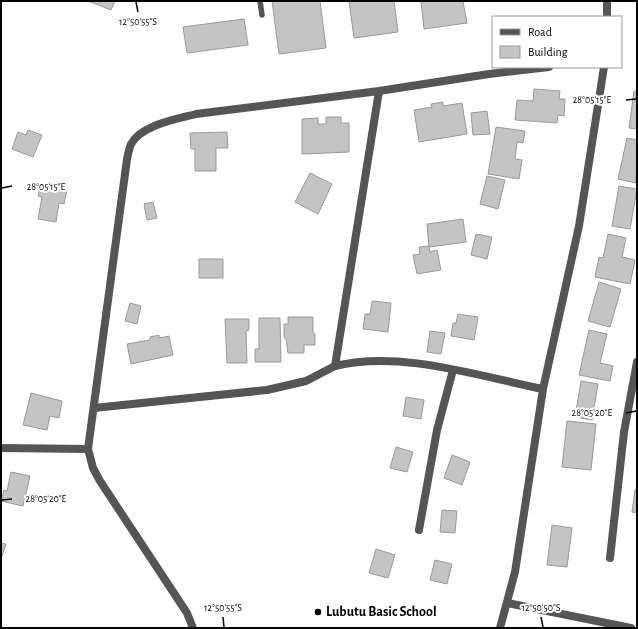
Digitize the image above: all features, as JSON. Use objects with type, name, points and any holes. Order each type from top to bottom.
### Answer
[{"type":"street","points":[[607,1],[607,16]]},
{"type":"street","points":[[193,628],[187,613],[100,481],[93,468],[88,449],[126,159],[131,144],[140,133],[168,122],[196,114],[379,91],[489,74],[540,68]]},
{"type":"street","points":[[500,628],[515,572],[543,389],[579,226],[604,68]]},
{"type":"street","points":[[335,366],[379,91]]},
{"type":"street","points":[[94,408],[266,390],[306,381],[335,366],[365,361],[410,363],[453,370],[543,389]]},
{"type":"street","points":[[610,558],[624,432],[637,362]]},
{"type":"street","points":[[419,530],[438,430],[453,370]]},
{"type":"street","points":[[1,448],[88,449]]},
{"type":"street","points":[[507,603],[631,628]]},
{"type":"lane","points":[[260,1],[262,15]]},
{"type":"building","points":[[88,1],[115,1],[111,10]]},
{"type":"building","points":[[272,1],[320,1],[326,48],[279,54]]},
{"type":"building","points":[[349,1],[394,1],[398,32],[354,38]]},
{"type":"building","points":[[421,1],[463,1],[467,23],[424,29]]},
{"type":"building","points":[[244,19],[248,45],[187,53],[183,27]]},
{"type":"building","points":[[534,89],[560,91],[559,99],[565,99],[564,116],[558,115],[557,123],[515,120],[517,100],[533,101]]},
{"type":"building","points":[[634,91],[637,91],[637,129],[629,128]]},
{"type":"building","points":[[443,102],[443,106],[462,103],[467,134],[419,142],[414,110],[432,107],[431,104]]},
{"type":"building","points":[[487,111],[490,134],[473,135],[471,113]]},
{"type":"building","points":[[326,117],[341,117],[341,123],[349,123],[349,152],[302,154],[302,119],[318,118],[318,124],[326,124]]},
{"type":"building","points":[[496,127],[525,131],[523,143],[517,142],[515,159],[522,160],[519,179],[488,174]]},
{"type":"building","points":[[28,130],[42,135],[33,157],[12,149],[18,132],[26,135]]},
{"type":"building","points":[[227,132],[228,148],[216,148],[216,171],[195,171],[195,149],[191,149],[190,133]]},
{"type":"building","points":[[627,138],[637,140],[636,183],[618,179]]},
{"type":"building","points":[[310,173],[332,184],[318,214],[295,202]]},
{"type":"building","points":[[487,176],[505,180],[498,209],[480,204]]},
{"type":"building","points":[[40,184],[67,189],[64,204],[59,203],[56,222],[38,219],[42,197],[38,196]]},
{"type":"building","points":[[619,186],[637,189],[630,229],[612,226]]},
{"type":"building","points":[[153,202],[157,218],[147,220],[144,204]]},
{"type":"building","points":[[463,219],[466,242],[429,247],[427,224]]},
{"type":"building","points":[[476,234],[492,237],[487,259],[471,255]]},
{"type":"building","points":[[608,234],[626,238],[622,257],[635,260],[630,284],[595,277],[599,257],[603,258]]},
{"type":"building","points":[[429,246],[430,252],[437,250],[441,270],[417,274],[413,255],[420,254],[419,247]]},
{"type":"building","points":[[199,259],[223,259],[223,278],[199,278]]},
{"type":"building","points":[[599,282],[621,289],[610,327],[588,321]]},
{"type":"building","points":[[372,301],[391,303],[388,332],[363,329],[365,314],[370,314]]},
{"type":"building","points":[[130,303],[141,306],[137,324],[125,321]]},
{"type":"building","points":[[458,314],[478,317],[474,340],[451,336],[453,323],[456,323]]},
{"type":"building","points":[[288,317],[313,317],[315,345],[304,345],[304,353],[288,353],[286,338],[284,338],[284,324],[288,324]]},
{"type":"building","points":[[259,318],[280,318],[281,362],[255,362],[255,349],[259,349]]},
{"type":"building","points":[[225,319],[249,319],[249,330],[246,331],[247,363],[227,363]]},
{"type":"building","points":[[589,330],[607,334],[600,363],[613,366],[610,381],[579,375]]},
{"type":"building","points":[[430,331],[445,333],[441,354],[427,352]]},
{"type":"building","points":[[159,335],[159,338],[169,336],[173,355],[131,364],[127,344],[150,340],[150,337]]},
{"type":"building","points":[[581,381],[598,384],[592,420],[575,417]]},
{"type":"building","points":[[31,393],[62,401],[59,418],[50,416],[47,430],[23,425]]},
{"type":"building","points":[[406,397],[424,400],[421,419],[403,416]]},
{"type":"building","points":[[567,421],[596,424],[591,470],[562,467]]},
{"type":"building","points":[[396,447],[413,452],[407,472],[390,468]]},
{"type":"building","points":[[452,455],[470,462],[462,485],[444,478]]},
{"type":"building","points":[[11,472],[30,476],[23,506],[1,501],[4,490],[7,491]]},
{"type":"building","points":[[635,490],[637,490],[637,513],[632,512]]},
{"type":"building","points":[[442,510],[457,511],[455,533],[440,532]]},
{"type":"building","points":[[552,525],[572,528],[567,567],[547,565]]},
{"type":"building","points":[[1,543],[6,544],[1,559]]},
{"type":"building","points":[[376,549],[395,555],[388,578],[369,573]]},
{"type":"building","points":[[435,560],[452,564],[447,584],[430,580]]},
{"type":"place","name":"Lubutu Basic School","points":[[318,612]]}]
